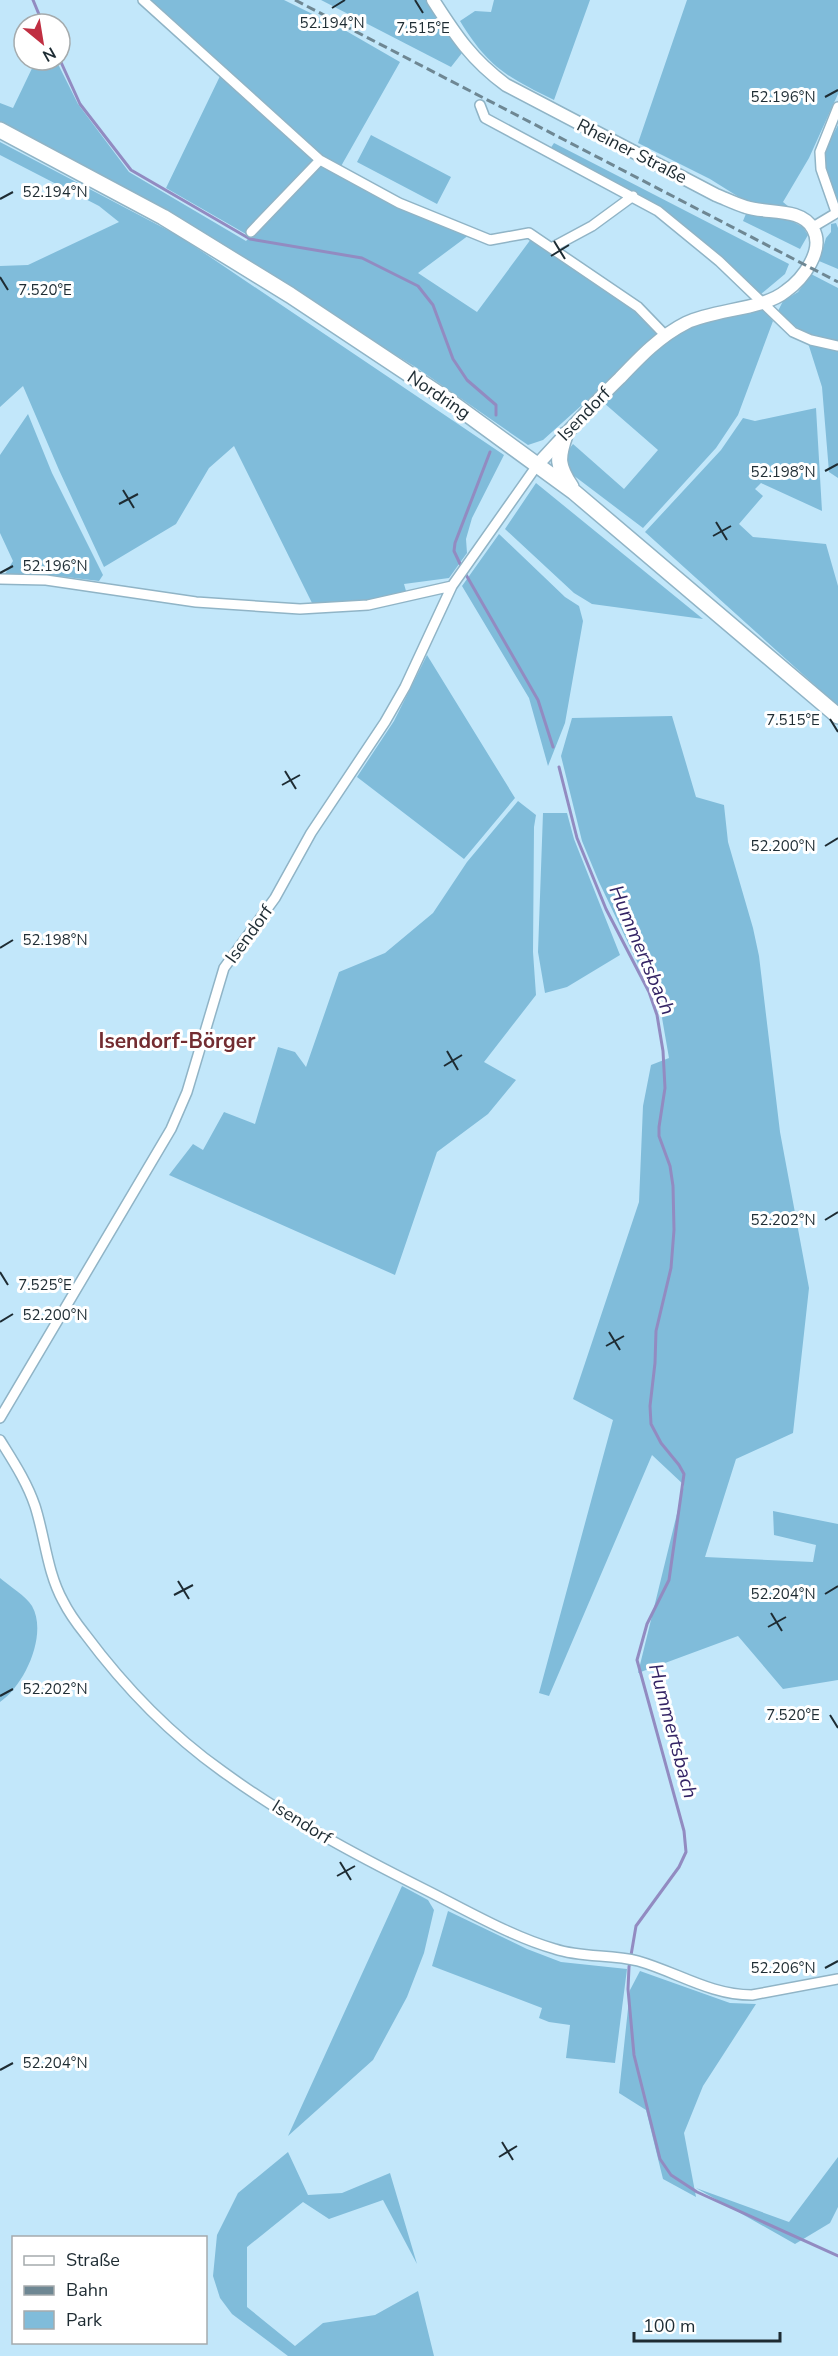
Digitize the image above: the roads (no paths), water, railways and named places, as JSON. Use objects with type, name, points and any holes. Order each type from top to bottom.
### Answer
[{"type":"main road","name":"Nordring","points":[[0,130],[163,217],[290,295],[448,400],[574,492],[838,716]]},
{"type":"main road","points":[[565,435],[558,462],[574,492]]},
{"type":"street","points":[[143,0],[320,160],[399,203],[490,240],[528,232],[638,307],[665,335]]},
{"type":"street","name":"Rheiner Straße","points":[[433,0],[459,40],[482,68],[506,86],[716,195],[747,207],[804,218],[813,227]]},
{"type":"street","points":[[480,105],[485,118],[658,211],[719,261],[793,332],[802,337],[838,346]]},
{"type":"street","points":[[813,227],[837,212],[821,169],[820,152],[838,108]]},
{"type":"street","points":[[251,232],[320,160]]},
{"type":"street","points":[[553,248],[592,226],[633,196]]},
{"type":"street","name":"Isendorf","points":[[0,1418],[171,1130],[187,1092],[224,968],[274,898],[311,833],[385,722],[405,687],[458,577],[538,464],[640,358],[665,335],[701,317],[763,302],[786,292],[799,278],[816,249],[817,237],[813,227]]},
{"type":"street","points":[[0,579],[46,580],[196,602],[300,609],[368,605],[452,586]]},
{"type":"street","name":"Isendorf","points":[[0,1440],[28,1486],[62,1600],[85,1634],[125,1684],[158,1717],[221,1771],[333,1843],[524,1938],[555,1950],[636,1961],[698,1984],[740,1995],[752,1995],[838,1978]]},
{"type":"waterway","name":"Hummertsbach","points":[[33,0],[38,12]]},
{"type":"waterway","name":"Hummertsbach","points":[[65,72],[80,104],[131,170],[250,239],[362,258],[418,286],[433,305],[453,359],[467,380],[496,405],[496,415]]},
{"type":"waterway","name":"Hummertsbach","points":[[462,568],[454,551],[455,543],[490,452]]},
{"type":"waterway","name":"Hummertsbach","points":[[465,573],[538,700],[553,747]]},
{"type":"waterway","name":"Hummertsbach","points":[[559,767],[577,838],[606,909],[649,992],[657,1015],[663,1051],[665,1088],[659,1136],[670,1166],[673,1186],[674,1230],[671,1268],[656,1331],[650,1406],[651,1424],[661,1443],[684,1474],[669,1580],[647,1624],[637,1660],[684,1831],[686,1852],[679,1867],[636,1926],[628,1989],[634,2055],[660,2159],[671,2175],[697,2192],[838,2256]]},
{"type":"railway","points":[[295,0],[838,282]]},
{"type":"district","name":"Isendorf-Börger","points":[[177,1041]]}]
